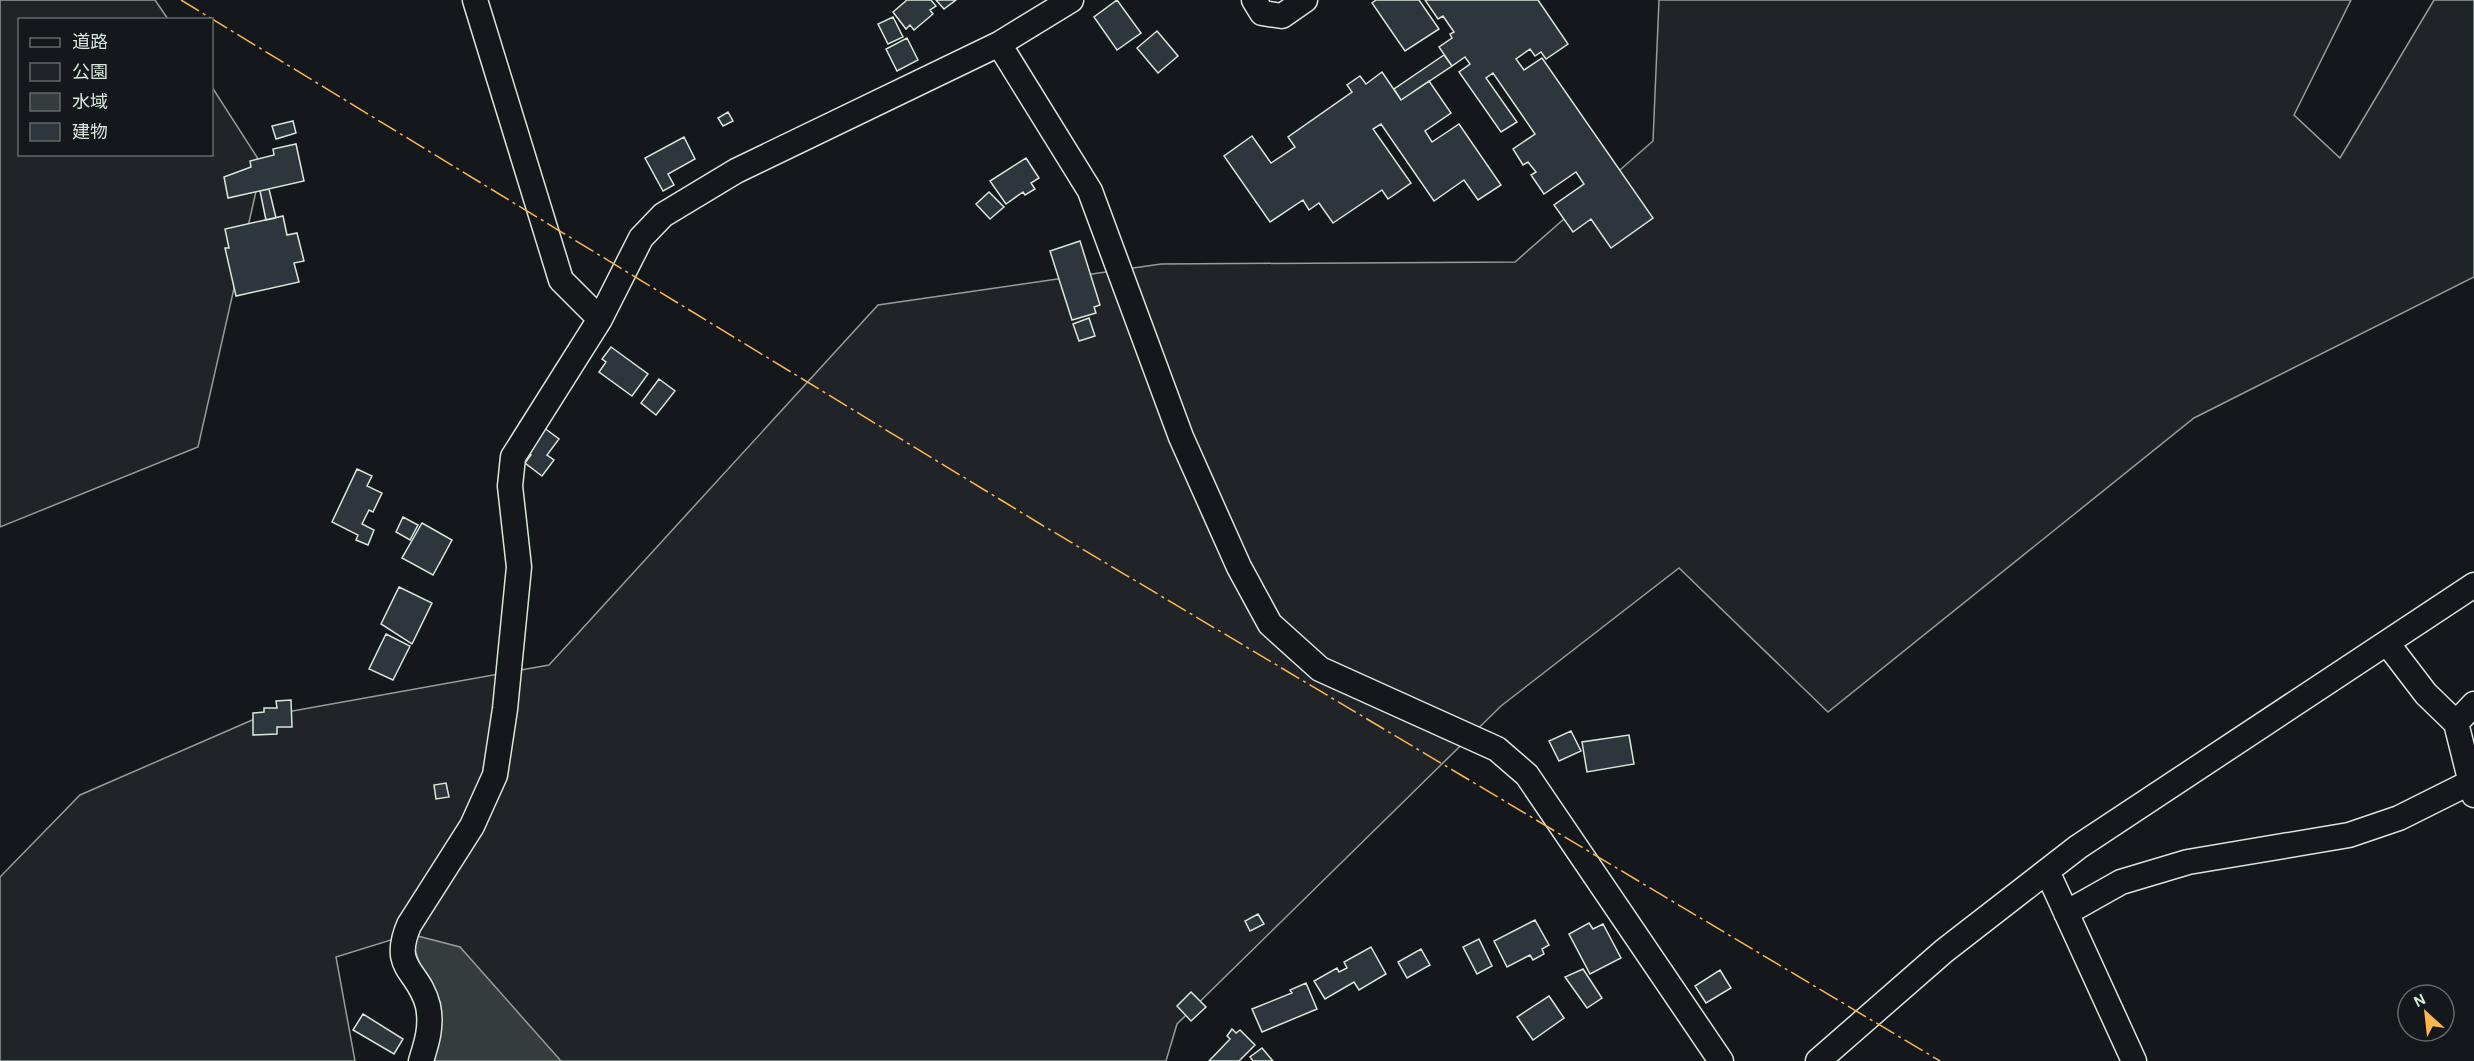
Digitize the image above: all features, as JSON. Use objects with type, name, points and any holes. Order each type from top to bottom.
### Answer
[{"type":"street","points":[[475,0],[561,280],[600,319]]},
{"type":"street","points":[[421,1061],[430,1032],[428,1004],[402,957],[402,941],[472,826],[495,775],[505,709],[519,567],[510,486],[513,457],[600,319],[641,238],[663,215],[736,171],[999,44],[1071,0]]},
{"type":"street","points":[[1254,0],[1262,13],[1282,16],[1305,0]]},
{"type":"street","points":[[999,44],[1090,191],[1180,437],[1239,567],[1270,624],[1320,669],[1497,749],[1527,775],[1721,1061]]},
{"type":"street","points":[[1818,1061],[1944,951],[2078,847],[2474,585]]},
{"type":"street","points":[[2066,913],[2121,882],[2188,862],[2349,835],[2472,789],[2456,723],[2426,694],[2387,643]]},
{"type":"street","points":[[2456,723],[2474,704]]},
{"type":"street","points":[[2047,871],[2134,1061]]},
{"type":"green space","points":[[0,0],[155,0],[167,18],[18,18],[18,156],[213,156],[213,89],[262,165],[198,447],[0,527]]},
{"type":"green space","points":[[1659,0],[2351,0],[2294,115],[2340,158],[2434,0],[2474,0],[2474,277],[2194,418],[1828,712],[1679,568],[1501,706],[1177,1024],[1166,1061],[559,1061],[410,934],[336,957],[355,1061],[0,1061],[0,877],[80,795],[259,717],[549,665],[878,305],[1161,264],[1515,262],[1653,141]]},
{"type":"water","points":[[410,934],[460,947],[561,1061],[424,1061],[436,993],[420,965]]},
{"type":"building","points":[[907,0],[931,0],[936,6],[930,10],[933,14],[914,30],[910,25],[906,29],[893,12]]},
{"type":"building","points":[[936,0],[956,0],[944,9]]},
{"type":"building","points":[[1117,0],[1141,33],[1117,50],[1094,17]]},
{"type":"building","points":[[1376,0],[1419,0],[1439,29],[1405,51],[1372,3]]},
{"type":"building","points":[[1425,0],[1538,0],[1568,44],[1546,59],[1541,52],[1535,56],[1530,49],[1516,59],[1524,70],[1542,58],[1653,218],[1611,248],[1591,219],[1573,232],[1554,205],[1584,184],[1576,172],[1544,194],[1531,175],[1536,172],[1528,162],[1523,165],[1513,149],[1535,134],[1493,73],[1486,78],[1517,122],[1501,132],[1459,72],[1470,64],[1465,57],[1452,66],[1439,47],[1452,38],[1450,34],[1454,32],[1443,16],[1438,19]]},
{"type":"building","points":[[893,17],[903,37],[888,44],[878,24]]},
{"type":"building","points":[[1157,31],[1178,56],[1158,73],[1137,48]]},
{"type":"building","points":[[907,38],[918,60],[897,71],[886,49]]},
{"type":"building","points":[[1444,55],[1452,66],[1401,100],[1394,89]]},
{"type":"building","points":[[1382,72],[1401,100],[1429,81],[1451,113],[1425,131],[1432,142],[1459,124],[1501,185],[1478,200],[1464,180],[1434,201],[1381,124],[1373,129],[1411,183],[1388,199],[1382,190],[1333,223],[1319,203],[1309,210],[1303,200],[1270,222],[1224,156],[1252,136],[1271,163],[1295,147],[1288,137],[1352,92],[1347,85],[1360,76],[1366,84]]},
{"type":"building","points":[[728,112],[733,121],[723,126],[718,118]]},
{"type":"building","points":[[293,121],[296,133],[276,139],[272,126]]},
{"type":"building","points":[[684,137],[695,159],[668,174],[674,185],[663,191],[645,158]]},
{"type":"building","points":[[296,144],[304,181],[228,198],[224,177],[251,167],[250,161],[274,155],[273,149]]},
{"type":"building","points":[[1026,158],[1039,178],[1031,183],[1035,189],[1025,195],[1023,192],[1006,204],[990,181]]},
{"type":"building","points":[[269,189],[276,218],[266,220],[260,191]]},
{"type":"building","points":[[989,192],[1004,207],[990,219],[976,204]]},
{"type":"building","points":[[283,216],[287,235],[297,233],[304,261],[294,263],[299,282],[236,296],[225,248],[229,248],[225,229]]},
{"type":"building","points":[[1080,241],[1100,305],[1094,307],[1096,313],[1072,320],[1050,251]]},
{"type":"building","points":[[1089,318],[1095,336],[1079,341],[1073,324]]},
{"type":"building","points":[[611,347],[648,374],[632,396],[599,372],[606,362],[602,359]]},
{"type":"building","points":[[659,379],[675,391],[656,415],[641,403]]},
{"type":"building","points":[[539,424],[559,439],[547,455],[554,460],[542,476],[525,463],[531,455],[522,448]]},
{"type":"building","points":[[357,469],[372,476],[367,486],[382,493],[373,512],[369,510],[362,524],[374,530],[368,545],[356,540],[358,535],[332,522]]},
{"type":"building","points":[[403,517],[418,525],[410,540],[396,532]]},
{"type":"building","points":[[422,523],[452,540],[433,575],[402,558]]},
{"type":"building","points":[[399,587],[432,603],[412,644],[381,624]]},
{"type":"building","points":[[386,634],[410,646],[393,680],[369,669]]},
{"type":"building","points":[[291,700],[292,727],[277,727],[277,734],[253,735],[253,713],[264,712],[264,708],[277,708],[276,701]]},
{"type":"building","points":[[1571,731],[1581,751],[1559,761],[1549,741]]},
{"type":"building","points":[[1629,735],[1634,764],[1587,772],[1582,742]]},
{"type":"building","points":[[446,783],[449,797],[436,799],[434,785]]},
{"type":"building","points":[[1258,914],[1264,924],[1250,931],[1245,921]]},
{"type":"building","points":[[1535,920],[1549,945],[1542,949],[1544,954],[1533,960],[1530,955],[1507,967],[1494,941]]},
{"type":"building","points":[[1589,923],[1593,929],[1603,924],[1621,958],[1590,974],[1569,934]]},
{"type":"building","points":[[1479,939],[1492,966],[1477,974],[1463,947]]},
{"type":"building","points":[[1371,947],[1386,974],[1359,990],[1354,982],[1325,999],[1314,981],[1337,968],[1339,972],[1347,968],[1344,962]]},
{"type":"building","points":[[1421,949],[1430,965],[1407,978],[1398,962]]},
{"type":"building","points":[[1583,969],[1602,998],[1587,1008],[1565,977]]},
{"type":"building","points":[[1720,970],[1731,988],[1706,1003],[1695,986]]},
{"type":"building","points":[[1306,983],[1317,1009],[1262,1032],[1252,1009],[1292,993],[1290,990]]},
{"type":"building","points":[[1191,992],[1206,1007],[1191,1021],[1177,1006]]},
{"type":"building","points":[[1549,996],[1564,1018],[1533,1040],[1517,1017]]},
{"type":"building","points":[[363,1014],[403,1039],[394,1054],[353,1030]]},
{"type":"building","points":[[1232,1029],[1236,1033],[1240,1030],[1255,1045],[1239,1061],[1209,1061],[1230,1039],[1227,1036]]},
{"type":"building","points":[[1262,1048],[1273,1061],[1253,1061],[1250,1057]]},
{"type":"power","points":[[181,0],[211,18]]},
{"type":"power","points":[[213,20],[1037,522],[1940,1061]]}]
